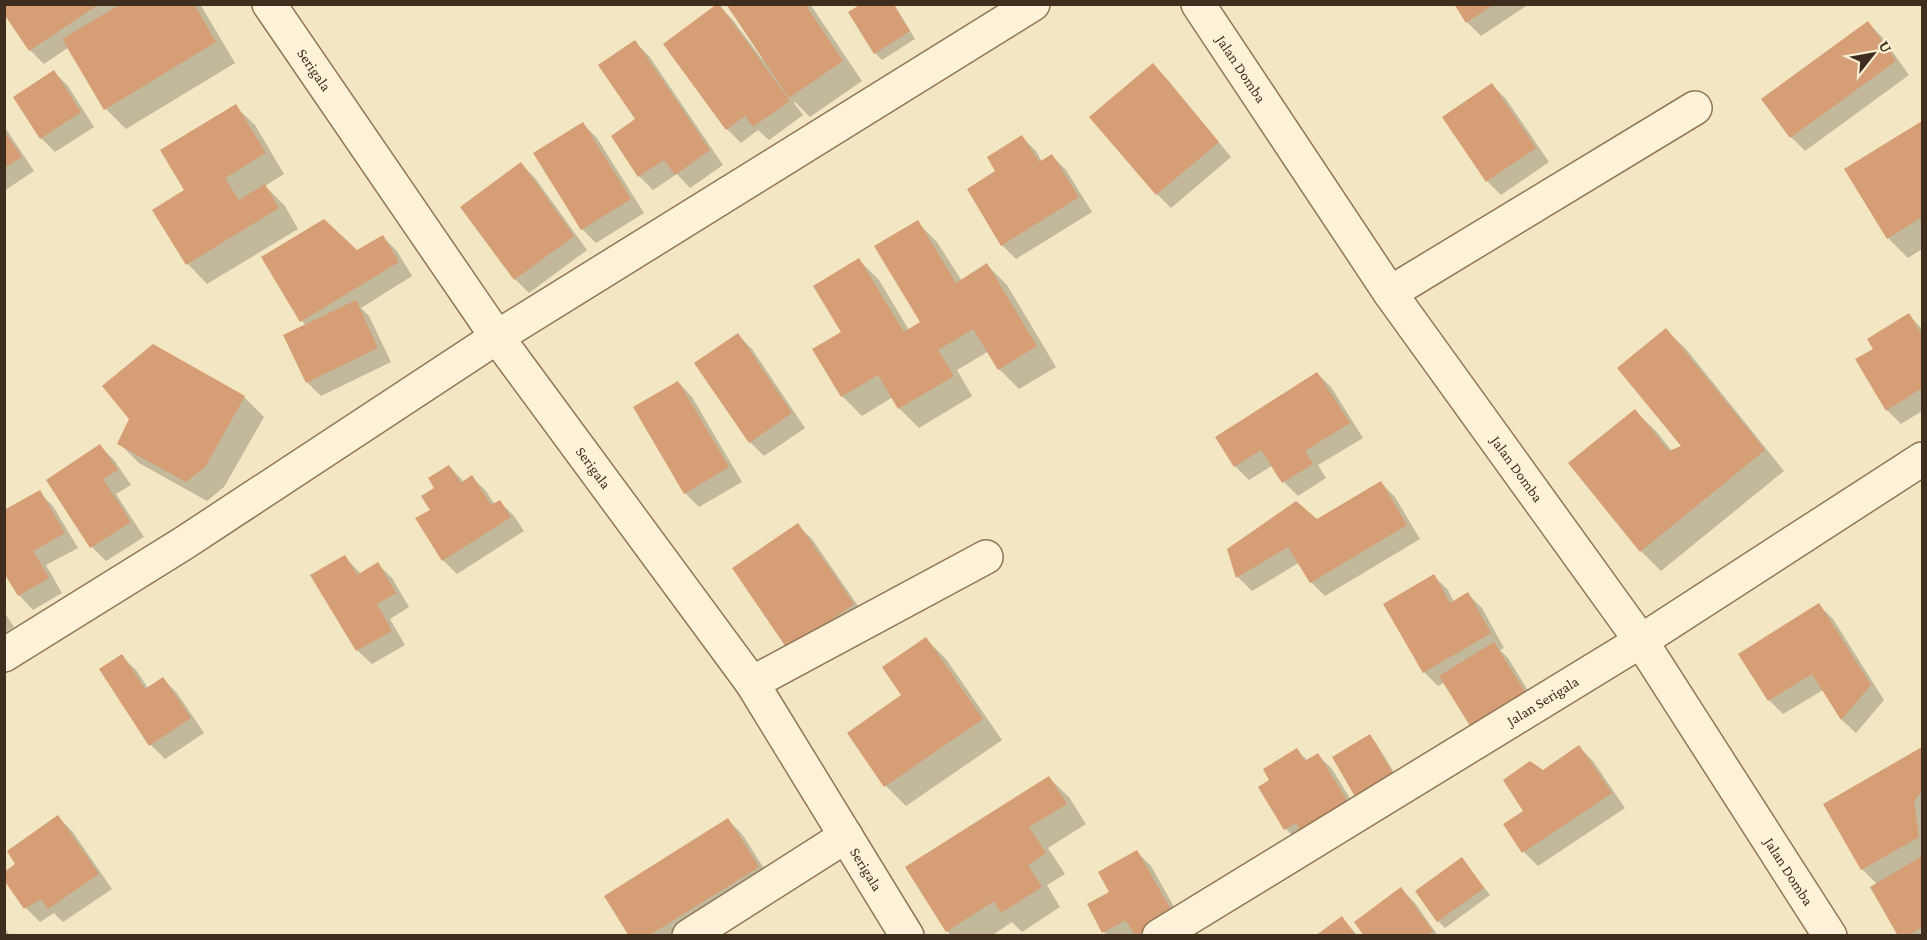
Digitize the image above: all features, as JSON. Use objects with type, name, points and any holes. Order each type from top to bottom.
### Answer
[{"type":"street","name":"Serigala","points":[[269,4],[497,337],[752,683],[907,936]]},
{"type":"street","points":[[4,655],[194,537],[497,337],[1033,4]]},
{"type":"street","name":"Jalan Domba","points":[[1198,4],[1390,293],[1641,641],[1830,936]]},
{"type":"street","points":[[1390,293],[1695,108]]},
{"type":"street","name":"Jalan Serigala","points":[[1159,936],[1641,641],[1923,459]]},
{"type":"street","points":[[752,683],[986,557]]},
{"type":"street","points":[[688,936],[846,836]]},
{"type":"building","points":[[4,4],[99,4],[29,51],[4,14]]},
{"type":"building","points":[[121,4],[194,4],[216,42],[104,110],[62,39]]},
{"type":"building","points":[[717,4],[790,101],[753,127],[745,116],[726,130],[663,44]]},
{"type":"building","points":[[726,4],[805,4],[843,61],[789,98]]},
{"type":"building","points":[[861,4],[893,4],[910,31],[874,54],[848,12]]},
{"type":"building","points":[[1454,4],[1494,4],[1466,23]]},
{"type":"building","points":[[1868,21],[1896,61],[1790,138],[1761,99]]},
{"type":"building","points":[[635,40],[710,150],[675,175],[664,160],[638,177],[611,136],[635,119],[598,65]]},
{"type":"building","points":[[1153,63],[1219,142],[1156,195],[1089,117]]},
{"type":"building","points":[[54,70],[81,112],[40,139],[13,97]]},
{"type":"building","points":[[1492,83],[1536,148],[1486,182],[1442,117]]},
{"type":"building","points":[[236,104],[266,153],[225,178],[239,200],[265,184],[279,208],[186,265],[152,210],[184,190],[160,150]]},
{"type":"building","points":[[1922,121],[1922,217],[1887,239],[1844,169]]},
{"type":"building","points":[[583,122],[631,199],[581,230],[533,153]]},
{"type":"building","points":[[4,131],[22,157],[4,168]]},
{"type":"building","points":[[1022,135],[1039,162],[1052,154],[1079,197],[1001,246],[967,189],[995,171],[987,157]]},
{"type":"building","points":[[521,162],[574,236],[514,280],[460,207]]},
{"type":"building","points":[[324,219],[357,250],[383,235],[399,262],[300,322],[261,257]]},
{"type":"building","points":[[918,220],[956,283],[987,263],[1037,346],[998,370],[973,329],[938,350],[954,376],[898,409],[878,375],[841,397],[812,349],[841,332],[813,286],[859,258],[904,332],[920,322],[874,246]]},
{"type":"building","points":[[356,300],[378,348],[306,383],[283,335]]},
{"type":"building","points":[[1909,313],[1922,335],[1922,388],[1886,411],[1855,359],[1873,349],[1867,339]]},
{"type":"building","points":[[1666,328],[1765,450],[1640,552],[1568,463],[1635,409],[1669,451],[1681,446],[1617,368]]},
{"type":"building","points":[[738,333],[792,413],[749,443],[694,363]]},
{"type":"building","points":[[153,344],[245,396],[205,467],[186,482],[117,444],[129,419],[102,386]]},
{"type":"building","points":[[1317,372],[1350,423],[1305,451],[1313,464],[1282,483],[1261,450],[1234,467],[1215,437]]},
{"type":"building","points":[[678,381],[729,467],[684,494],[633,407]]},
{"type":"building","points":[[100,444],[118,470],[103,479],[131,522],[90,548],[46,480]]},
{"type":"building","points":[[449,465],[461,483],[472,475],[491,505],[500,500],[511,517],[442,561],[415,518],[430,510],[421,496],[434,488],[428,478]]},
{"type":"building","points":[[1381,481],[1407,525],[1310,583],[1288,547],[1236,578],[1227,549],[1296,501],[1317,519]]},
{"type":"building","points":[[40,490],[65,533],[33,551],[49,578],[18,596],[4,573],[4,510]]},
{"type":"building","points":[[798,523],[854,604],[788,650],[732,568]]},
{"type":"building","points":[[345,555],[357,575],[378,562],[396,593],[377,604],[392,631],[356,651],[310,575]]},
{"type":"building","points":[[1434,574],[1450,603],[1468,592],[1491,633],[1423,673],[1383,604]]},
{"type":"building","points":[[1819,603],[1871,685],[1841,720],[1812,674],[1768,701],[1738,654]]},
{"type":"building","points":[[926,637],[983,719],[884,787],[847,733],[901,695],[882,667]]},
{"type":"building","points":[[1494,642],[1530,700],[1475,734],[1439,676]]},
{"type":"building","points":[[122,654],[145,689],[163,677],[191,718],[149,746],[99,669]]},
{"type":"building","points":[[1370,734],[1395,777],[1357,800],[1332,757]]},
{"type":"building","points":[[1579,745],[1612,793],[1522,853],[1503,824],[1523,811],[1503,780],[1530,761],[1543,770]]},
{"type":"building","points":[[1922,747],[1922,791],[1914,801],[1919,837],[1861,870],[1823,804]]},
{"type":"building","points":[[1297,748],[1305,761],[1318,753],[1349,804],[1302,834],[1296,823],[1284,830],[1258,787],[1269,780],[1263,769]]},
{"type":"building","points":[[1049,776],[1067,804],[1029,827],[1046,853],[1028,865],[1042,887],[1001,913],[994,901],[946,932],[905,867]]},
{"type":"building","points":[[58,815],[99,874],[48,909],[41,899],[24,909],[4,880],[4,872],[15,864],[7,851]]},
{"type":"building","points":[[728,818],[759,867],[648,936],[629,936],[604,896]]},
{"type":"building","points":[[1137,850],[1174,915],[1137,936],[1126,920],[1102,933],[1087,904],[1109,892],[1098,872]]},
{"type":"building","points":[[1922,856],[1922,927],[1907,936],[1898,936],[1870,887]]},
{"type":"building","points":[[1462,857],[1484,888],[1437,922],[1415,891]]},
{"type":"building","points":[[1401,887],[1433,931],[1426,936],[1364,936],[1354,922]]},
{"type":"building","points":[[1342,916],[1356,936],[1315,936]]}]
